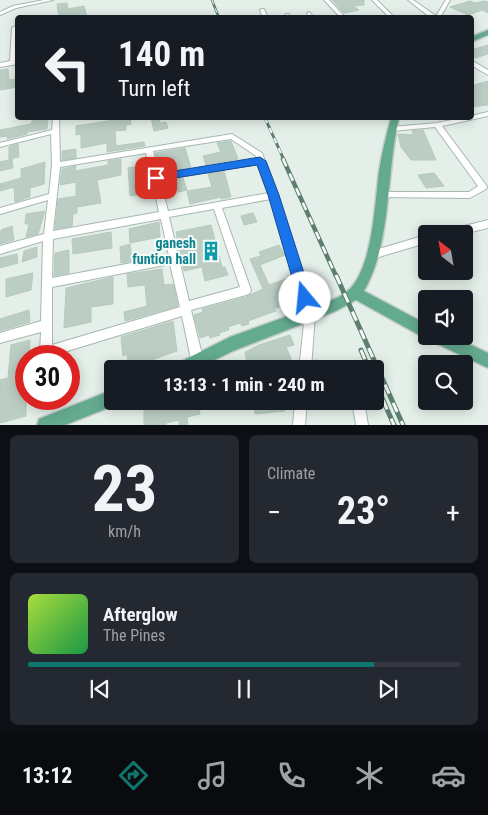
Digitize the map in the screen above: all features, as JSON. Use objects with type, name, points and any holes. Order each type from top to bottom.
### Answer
[{"type":"main road","points":[[474,39],[488,32]]},
{"type":"main road","points":[[197,359],[310,315],[355,293],[366,275],[372,255],[386,157],[393,123]]},
{"type":"main road","points":[[355,293],[418,328]]},
{"type":"main road","points":[[455,345],[488,361]]},
{"type":"main road","points":[[45,425],[70,420],[104,402]]},
{"type":"street","points":[[0,14],[15,7],[51,0]]},
{"type":"street","points":[[326,0],[341,15]]},
{"type":"street","points":[[374,0],[390,15]]},
{"type":"street","points":[[410,0],[432,15]]},
{"type":"street","points":[[438,15],[448,0]]},
{"type":"street","points":[[262,10],[264,15]]},
{"type":"street","points":[[0,65],[15,62],[15,28]]},
{"type":"street","points":[[474,64],[488,73]]},
{"type":"street","points":[[474,69],[480,68]]},
{"type":"street","points":[[474,117],[488,114]]},
{"type":"street","points":[[56,120],[56,164],[48,236],[46,352],[246,290],[217,205]]},
{"type":"street","points":[[393,123],[437,125],[460,120]]},
{"type":"street","points":[[381,194],[470,195],[483,187],[437,125]]},
{"type":"street","points":[[0,145],[55,131]]},
{"type":"street","points":[[56,164],[232,136],[258,156],[274,195],[310,315],[306,360]]},
{"type":"street","points":[[149,149],[197,359]]},
{"type":"street","points":[[156,178],[260,161]]},
{"type":"street","points":[[0,250],[48,236],[274,195]]},
{"type":"street","points":[[0,211],[52,196]]},
{"type":"street","points":[[473,228],[488,224]]},
{"type":"street","points":[[372,255],[418,241]]},
{"type":"street","points":[[47,284],[175,259]]},
{"type":"street","points":[[0,338],[46,325]]},
{"type":"street","points":[[299,425],[300,410]]},
{"type":"street","points":[[360,410],[362,425]]},
{"type":"building","points":[[332,0],[364,0],[364,5],[353,6],[359,10],[344,13]]},
{"type":"building","points":[[470,1],[476,3],[488,2],[488,13],[482,10],[468,15],[450,7]]},
{"type":"building","points":[[67,3],[68,9],[84,6],[86,15],[59,15],[57,4]]},
{"type":"building","points":[[488,45],[488,54],[475,58],[474,49]]},
{"type":"building","points":[[8,69],[9,80],[15,79],[15,88],[0,90],[0,70]]},
{"type":"building","points":[[488,81],[488,105],[474,107],[474,85]]},
{"type":"building","points":[[32,120],[48,120],[47,129],[27,132],[27,134],[7,139],[8,136],[0,137],[0,130],[31,124]]},
{"type":"building","points":[[130,120],[131,124],[126,125],[126,130],[115,131],[116,146],[144,142],[145,146],[107,152],[107,143],[81,148],[81,134],[76,135],[76,126]]},
{"type":"building","points":[[151,120],[159,120],[160,123],[166,122],[168,128],[154,131]]},
{"type":"building","points":[[423,130],[436,160],[411,160],[401,147],[398,134],[413,135],[412,131]]},
{"type":"building","points":[[231,141],[238,159],[206,165],[203,156],[221,152],[217,143]]},
{"type":"building","points":[[18,144],[19,157],[9,159],[9,147]]},
{"type":"building","points":[[185,148],[191,168],[160,173],[155,153]]},
{"type":"building","points":[[76,149],[76,158],[62,160],[62,151]]},
{"type":"building","points":[[12,159],[13,168],[0,171],[0,162]]},
{"type":"building","points":[[121,159],[121,175],[97,180],[101,203],[77,207],[77,213],[73,214],[72,226],[55,229],[58,199],[76,196],[76,182],[60,185],[62,169],[76,166],[75,171],[108,165],[108,161]]},
{"type":"building","points":[[45,162],[44,184],[30,188],[30,197],[15,202],[14,187],[0,191],[0,184],[21,178],[21,169]]},
{"type":"building","points":[[147,165],[149,177],[149,183],[147,184],[148,193],[130,196],[128,168]]},
{"type":"building","points":[[224,171],[231,197],[221,199],[221,197],[190,204],[187,191],[212,187],[208,174]]},
{"type":"building","points":[[434,173],[444,186],[426,188],[418,175]]},
{"type":"building","points":[[183,178],[187,190],[178,192],[175,179]]},
{"type":"building","points":[[45,211],[38,234],[26,237],[29,224],[25,224],[26,214]]},
{"type":"building","points":[[253,213],[257,222],[244,225],[241,216]]},
{"type":"building","points":[[159,222],[160,237],[130,243],[129,229]]},
{"type":"building","name":"ganesh funtion hall","points":[[211,225],[222,267],[225,267],[228,275],[205,281],[202,267],[184,271],[176,232]]},
{"type":"building","points":[[12,226],[14,240],[0,244],[1,230]]},
{"type":"building","points":[[111,232],[112,248],[73,254],[72,239]]},
{"type":"building","points":[[130,244],[132,261],[121,263],[120,247]]},
{"type":"building","points":[[279,245],[285,255],[260,265],[269,285],[292,277],[300,305],[291,306],[290,303],[274,309],[276,311],[248,321],[249,324],[242,326],[240,323],[228,327],[229,330],[219,333],[220,335],[210,338],[209,335],[200,338],[194,315],[203,312],[202,309],[246,297],[263,289],[250,259],[261,256],[259,252]]},
{"type":"building","points":[[37,247],[37,257],[22,262],[24,251]]},
{"type":"building","points":[[69,250],[69,273],[54,276],[55,253]]},
{"type":"building","points":[[17,254],[18,263],[0,268],[0,258]]},
{"type":"building","points":[[162,269],[164,285],[173,284],[178,306],[125,321],[124,312],[147,306],[145,285],[128,287],[127,274]]},
{"type":"building","points":[[33,273],[31,290],[6,297],[6,279]]},
{"type":"building","points":[[113,277],[113,304],[91,307],[91,322],[64,328],[66,288]]},
{"type":"building","points":[[29,310],[30,322],[0,331],[0,319]]},
{"type":"building","points":[[173,321],[177,351],[152,360],[128,360],[127,354],[123,356],[121,337]]},
{"type":"building","points":[[290,335],[294,345],[286,347],[292,360],[246,360],[245,352],[259,345]]},
{"type":"building","points":[[30,340],[30,345],[15,345],[15,410],[26,410],[26,416],[0,423],[0,380],[8,378],[11,345]]},
{"type":"building","points":[[144,410],[199,410],[200,414],[187,417],[188,425],[179,425],[179,420],[166,423],[166,425],[144,425]]},
{"type":"building","points":[[255,410],[285,410],[285,411],[255,414]]},
{"type":"railway","points":[[212,0],[218,15]]},
{"type":"railway","points":[[266,120],[284,160]]},
{"type":"railway","points":[[283,159],[336,276]]},
{"type":"railway","points":[[336,275],[403,425]]},
{"type":"railway","points":[[361,350],[365,360]]},
{"type":"railway","points":[[384,402],[394,425]]},
{"type":"place","name":"ganesh funtion hall","points":[[211,251]]},
{"type":"route","points":[[156,178],[260,161],[274,195],[305,298]]}]
